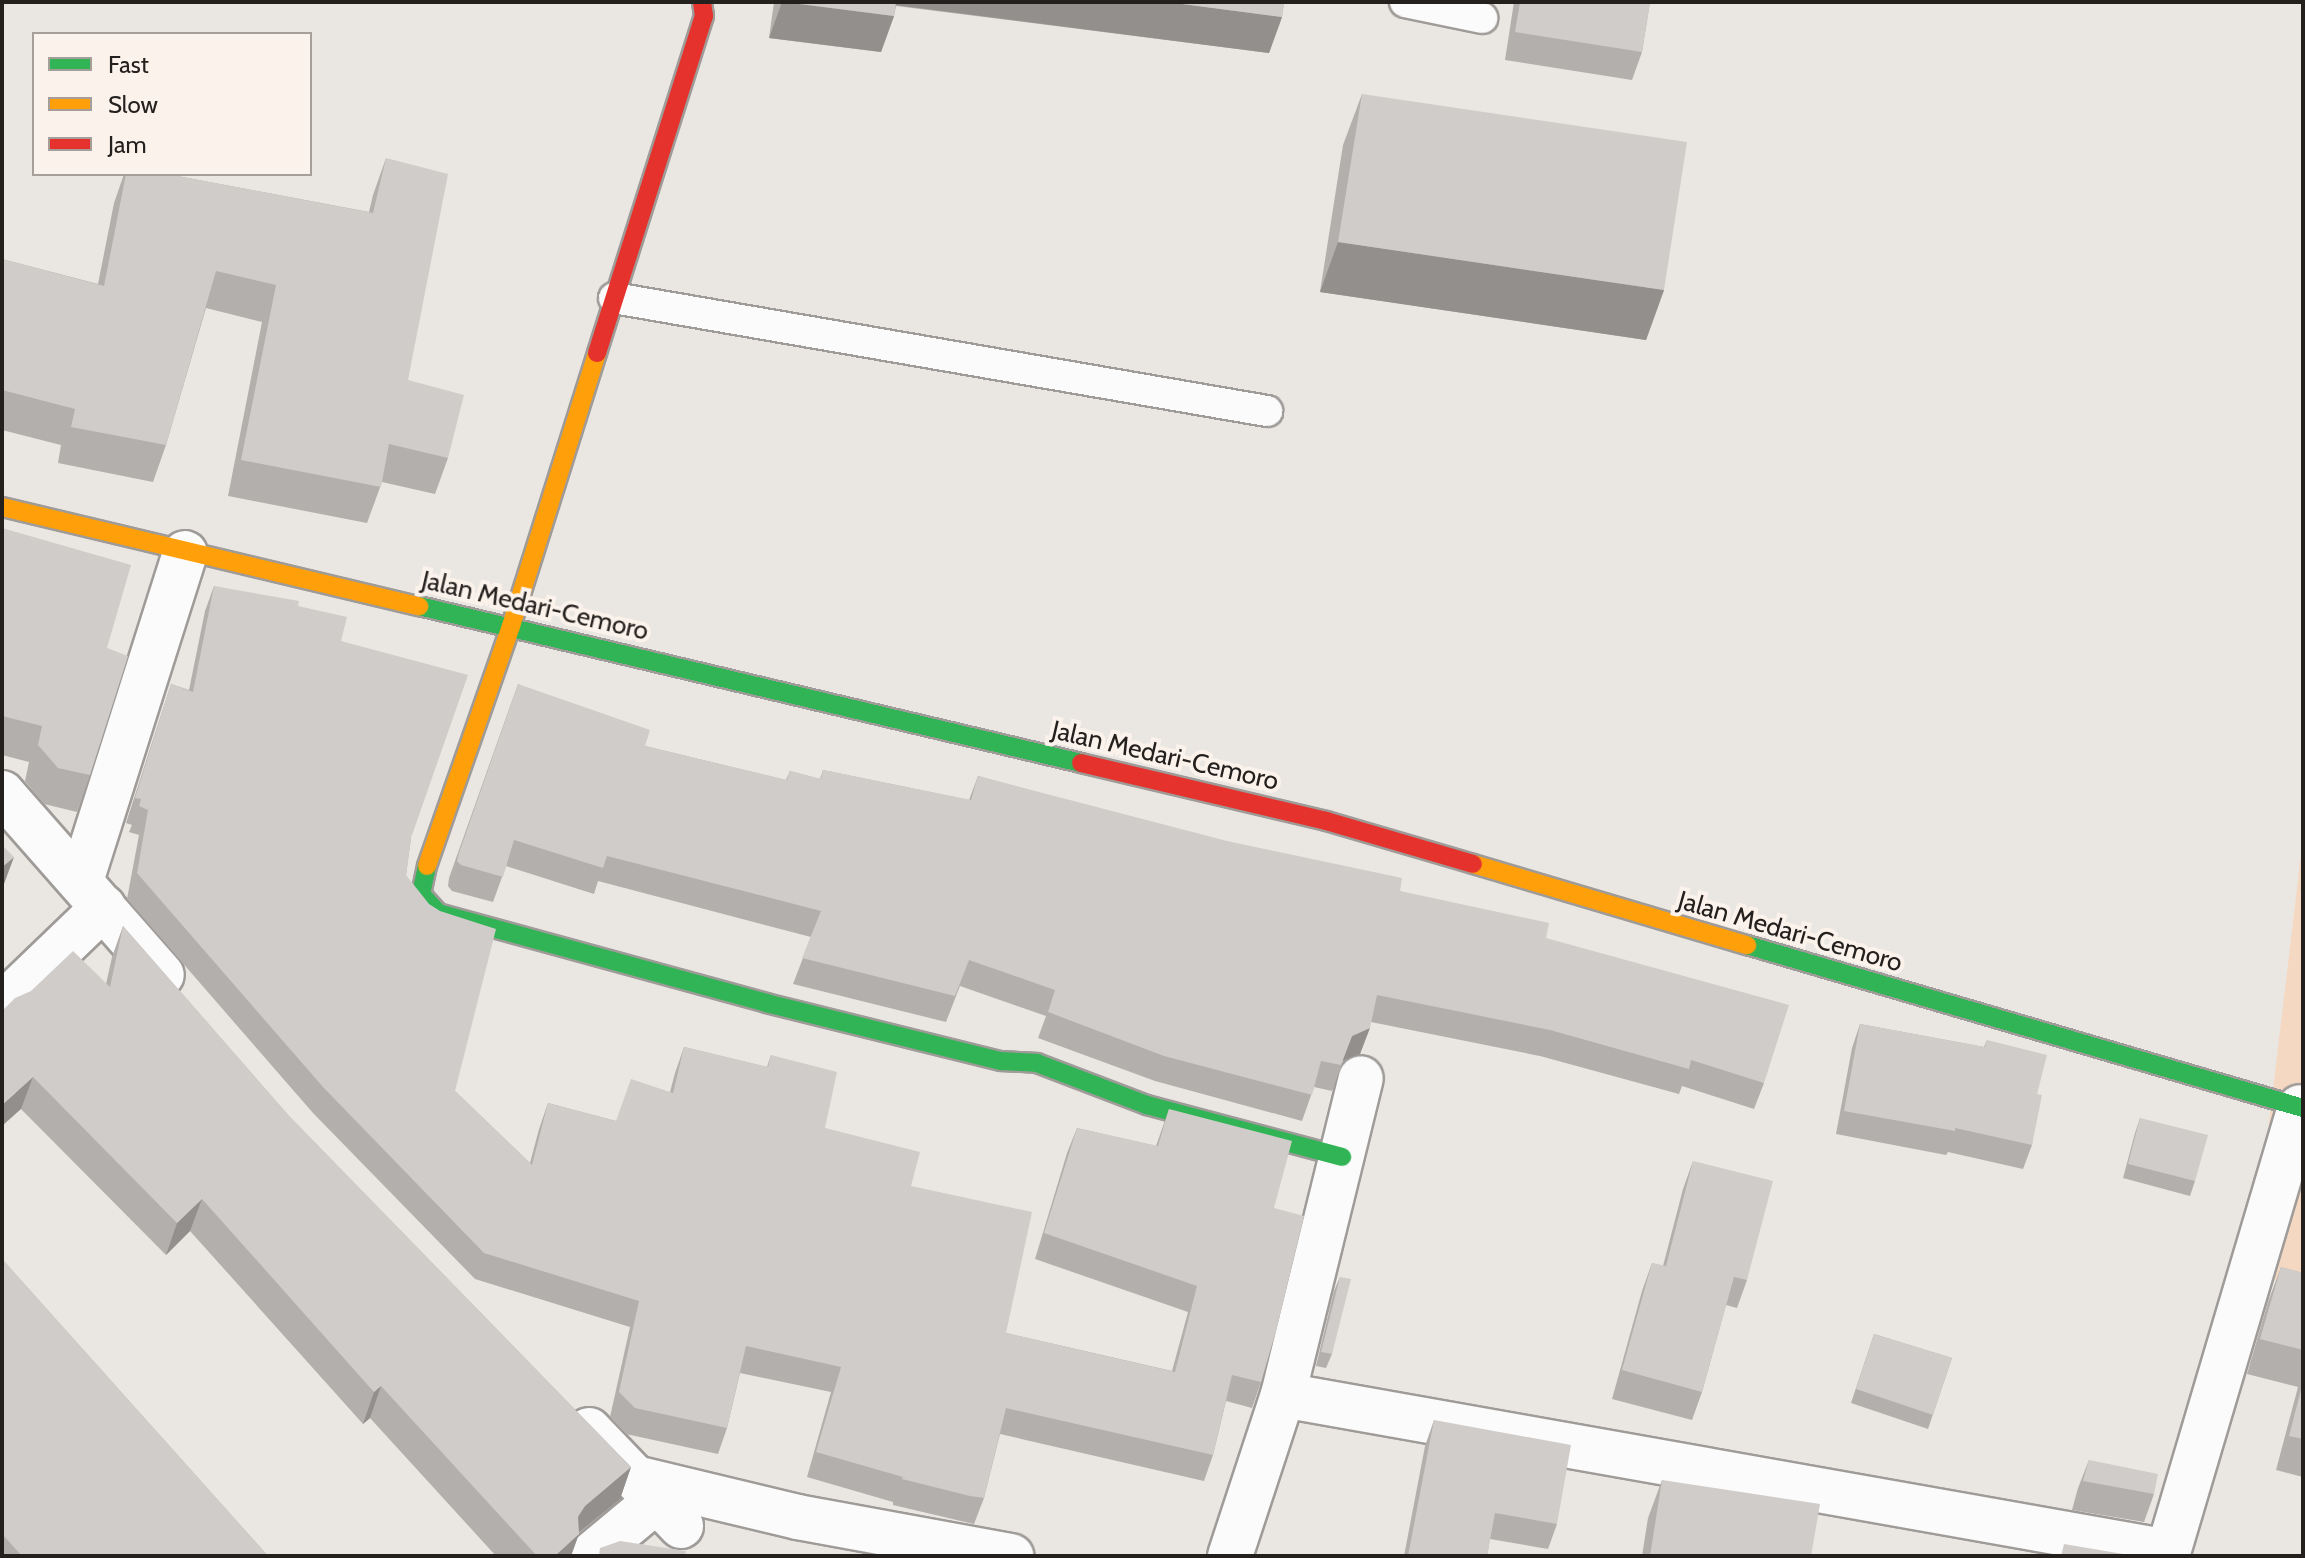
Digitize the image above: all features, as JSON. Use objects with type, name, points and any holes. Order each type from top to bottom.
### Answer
[{"type":"street","points":[[702,2],[704,16],[511,626],[425,872],[421,894],[438,913],[766,1003],[1001,1061],[1037,1063],[1147,1105],[1342,1157]]},
{"type":"street","name":"Jalan Medari-Cemoro","points":[[2,507],[185,553],[511,626],[1326,821],[2302,1108]]},
{"type":"street","points":[[2,1005],[93,894],[185,553]]},
{"type":"street","points":[[2,793],[184,1001]]},
{"type":"street","points":[[1230,1556],[1283,1395],[1361,1078]]},
{"type":"street","points":[[1283,1395],[2167,1554],[2302,1108]]},
{"type":"street","points":[[557,1397],[657,1501],[798,1517],[1011,1556]]},
{"type":"street","points":[[590,1556],[657,1501]]},
{"type":"lane","points":[[1405,2],[1482,18]]},
{"type":"lane","points":[[614,298],[1267,411]]},
{"type":"shaded area","points":[[2303,838],[2303,1286],[2251,1274]]},
{"type":"building","points":[[785,2],[896,2],[894,16]]},
{"type":"building","points":[[1167,2],[1284,2],[1282,17]]},
{"type":"building","points":[[1520,2],[1650,2],[1642,52],[1515,32]]},
{"type":"building","points":[[1362,94],[1687,142],[1664,290],[1338,242]]},
{"type":"building","points":[[386,158],[448,174],[408,380],[464,395],[448,458],[389,444],[381,487],[241,460],[276,285],[216,271],[166,445],[71,427],[75,409],[2,390],[2,259],[104,286],[126,176],[178,176],[373,213]]},
{"type":"building","points":[[2,528],[131,565],[107,648],[128,656],[90,775],[58,768],[38,745],[42,726],[2,716]]},
{"type":"building","points":[[214,586],[299,601],[298,606],[347,617],[341,641],[468,675],[411,838],[406,875],[429,904],[440,911],[496,929],[455,1091],[532,1165],[548,1103],[616,1121],[631,1079],[673,1093],[684,1047],[768,1067],[771,1055],[837,1072],[825,1128],[920,1152],[911,1186],[1032,1212],[1006,1333],[1175,1372],[1197,1286],[1044,1233],[1077,1128],[1158,1146],[1169,1109],[1292,1141],[1274,1208],[1304,1216],[1276,1331],[1261,1382],[1232,1375],[1213,1455],[1006,1408],[984,1498],[970,1496],[816,1452],[841,1367],[746,1346],[727,1428],[635,1408],[619,1392],[639,1301],[484,1253],[323,1087],[137,873],[148,810],[139,806],[141,799],[135,798],[171,684],[193,692]]},
{"type":"building","points":[[518,684],[650,730],[645,746],[787,780],[790,771],[821,779],[823,770],[971,800],[978,776],[1227,841],[1402,878],[1400,891],[1549,923],[1546,938],[1789,1005],[1764,1083],[1691,1060],[1689,1069],[1550,1030],[1377,995],[1370,1028],[1352,1036],[1341,1065],[1321,1061],[1312,1095],[1164,1056],[1048,1012],[1055,990],[969,960],[955,996],[802,958],[821,911],[607,856],[603,868],[514,840],[503,877],[461,865],[457,861],[459,853]]},
{"type":"building","points":[[2,845],[14,857],[2,867]]},
{"type":"building","points":[[123,926],[289,1116],[631,1467],[585,1506],[578,1516],[579,1534],[555,1556],[537,1556],[381,1386],[374,1392],[202,1199],[177,1223],[33,1077],[2,1105],[2,1011],[15,998],[31,991],[73,951],[110,987]]},
{"type":"building","points":[[1860,1024],[1985,1047],[1987,1040],[2047,1055],[2037,1094],[2042,1095],[2032,1145],[1955,1128],[1955,1131],[1844,1111]]},
{"type":"building","points":[[2140,1118],[2208,1135],[2195,1181],[2128,1164]]},
{"type":"building","points":[[1693,1161],[1773,1181],[1747,1280],[1734,1277],[1702,1392],[1622,1370],[1652,1263],[1666,1266]]},
{"type":"building","points":[[2,1259],[268,1556],[22,1556],[2,1534]]},
{"type":"building","points":[[2281,1267],[2303,1273],[2303,1350],[2260,1339]]},
{"type":"building","points":[[1340,1277],[1351,1279],[1332,1354],[1321,1352]]},
{"type":"building","points":[[1874,1334],[1952,1358],[1933,1415],[1856,1389]]},
{"type":"building","points":[[2303,1382],[2303,1439],[2289,1436]]},
{"type":"building","points":[[1434,1420],[1571,1445],[1557,1524],[1495,1513],[1487,1556],[1408,1556]]},
{"type":"building","points":[[2089,1460],[2158,1474],[2154,1494],[2083,1481]]},
{"type":"building","points":[[1662,1480],[1820,1504],[1811,1556],[1650,1556]]},
{"type":"building","points":[[620,1541],[686,1551],[685,1556],[599,1556],[600,1548]]},
{"type":"building","points":[[2064,1544],[2135,1556],[2061,1556]]},
{"type":"traffic: fast","points":[[419,606],[1081,763]]},
{"type":"traffic: fast","points":[[427,866],[421,894],[438,913],[766,1003],[1001,1061],[1037,1063],[1147,1105],[1342,1157]]},
{"type":"traffic: fast","points":[[1747,945],[2303,1108]]},
{"type":"traffic: slow","points":[[427,866],[511,626],[597,353]]},
{"type":"traffic: slow","points":[[2,507],[419,606]]},
{"type":"traffic: slow","points":[[1473,864],[1747,945]]},
{"type":"traffic: jam","points":[[597,353],[704,16],[702,2]]},
{"type":"traffic: jam","points":[[1081,763],[1326,821],[1473,864]]}]
